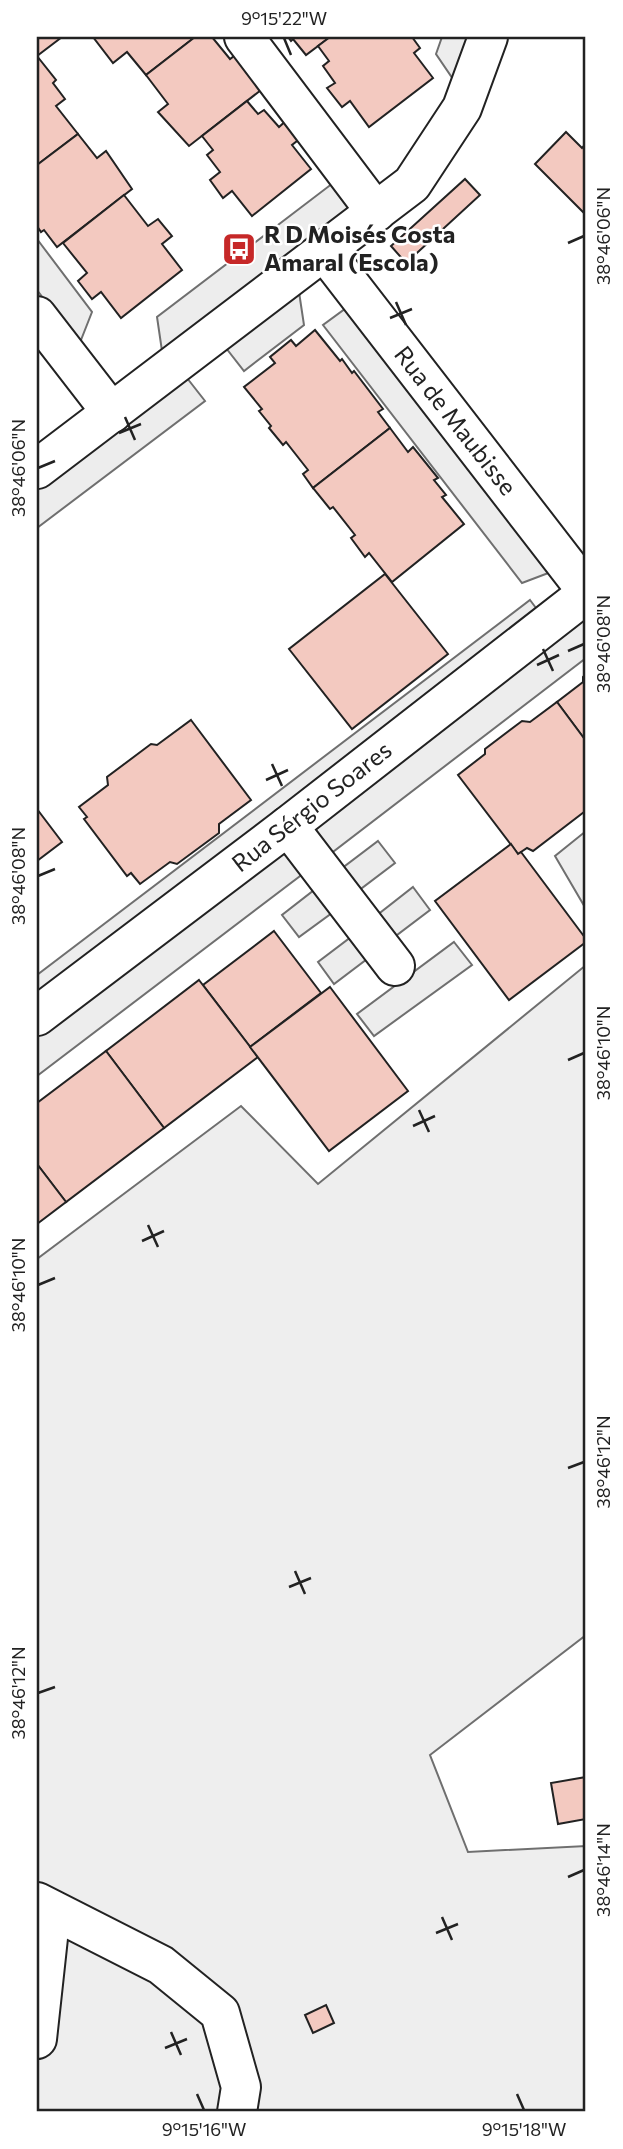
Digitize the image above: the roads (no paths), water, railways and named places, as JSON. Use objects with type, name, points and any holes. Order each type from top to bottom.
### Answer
[{"type":"street","points":[[244,37],[376,212]]},
{"type":"street","points":[[37,469],[412,184],[462,108],[488,37]]},
{"type":"street","name":"Rua de Maubisse","points":[[324,251],[586,592]]},
{"type":"street","points":[[37,316],[112,413]]},
{"type":"street","name":"Rua Sérgio Soares","points":[[37,1016],[288,826],[586,592]]},
{"type":"street","points":[[288,826],[395,966]]},
{"type":"street","points":[[37,2039],[44,1906],[161,1965],[220,2013],[241,2087],[237,2112]]},
{"type":"place","name":"R D Moisés Costa Amaral (Escola)","points":[[239,249]]}]
